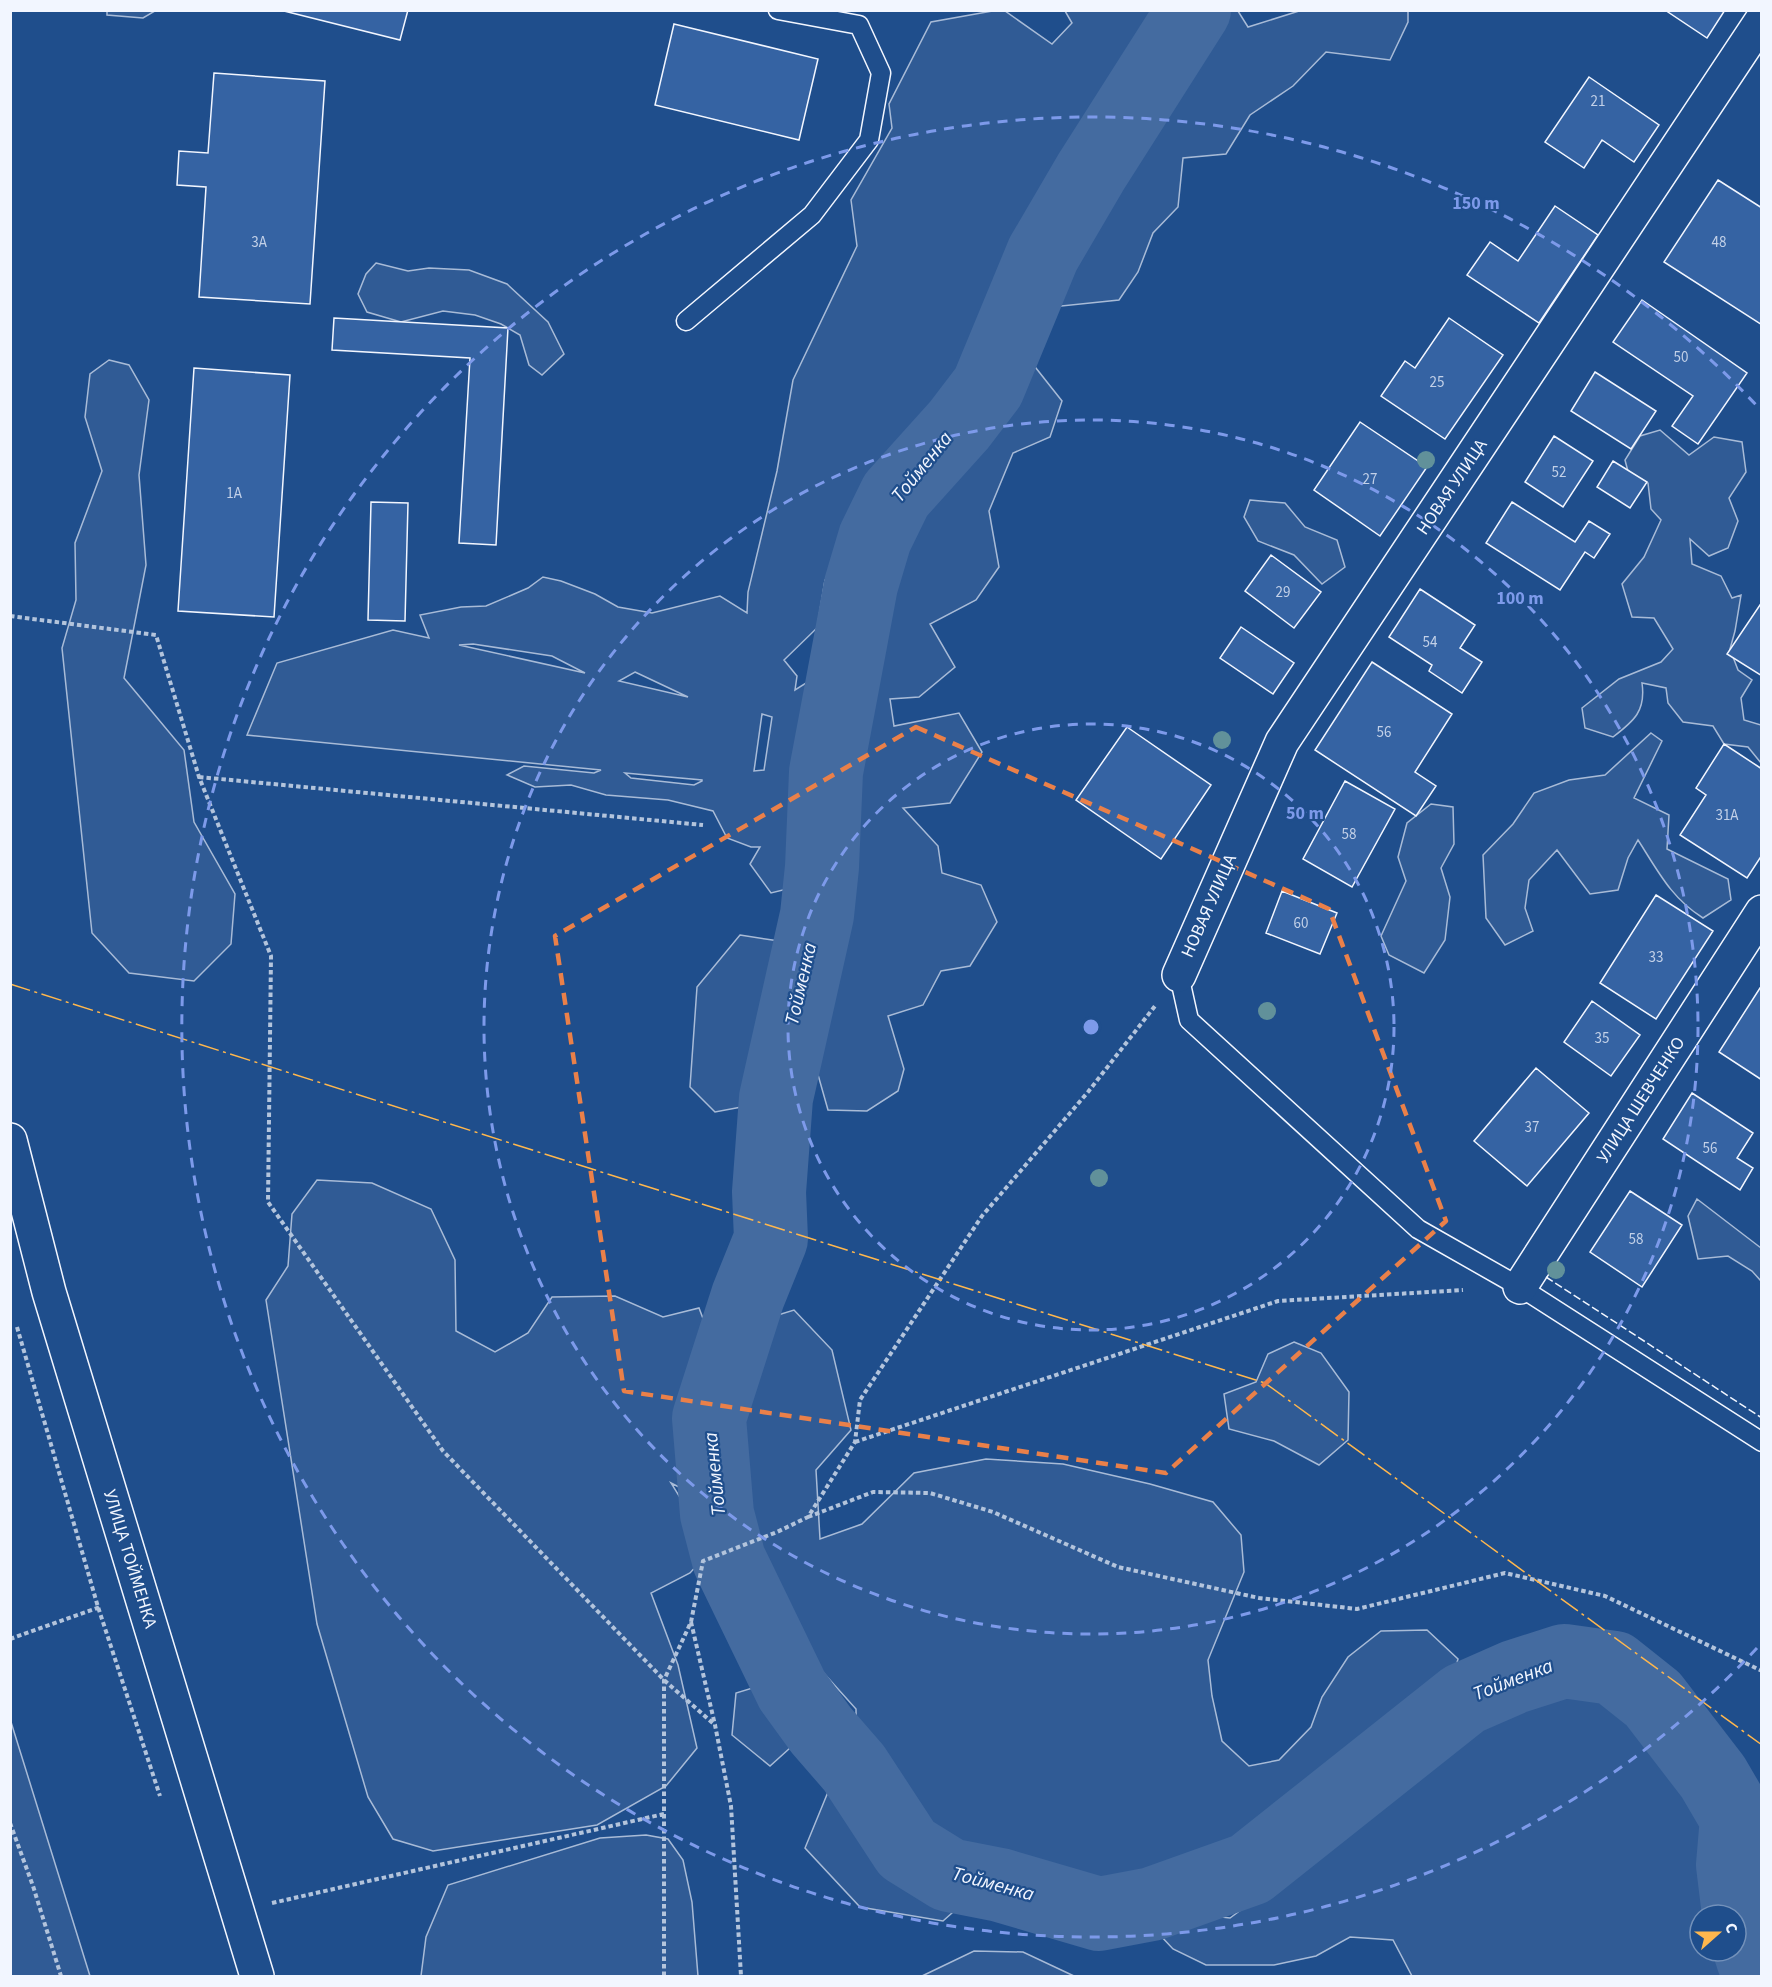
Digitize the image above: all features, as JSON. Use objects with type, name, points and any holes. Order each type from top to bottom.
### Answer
[{"type":"street","name":"НОВАЯ УЛИЦА","points":[[1179,975],[1282,742],[1761,20]]},
{"type":"street","name":"УЛИЦА ШЕВЧЕНКО","points":[[1521,1287],[1761,912]]},
{"type":"street","name":"УЛИЦА ТОЙМЕНКА","points":[[10,1140],[49,1292],[257,1977]]},
{"type":"lane","points":[[686,321],[812,215],[870,140],[881,72],[859,25],[777,10]]},
{"type":"lane","points":[[1179,975],[1189,1020],[1418,1229],[1521,1287],[1761,1442]]},
{"type":"path","points":[[10,616],[156,635],[199,777],[271,956],[268,1202],[443,1451],[664,1680],[715,1725]]},
{"type":"path","points":[[199,777],[703,825]]},
{"type":"path","points":[[808,1517],[855,1442],[860,1400],[982,1216],[1088,1092],[1179,975]]},
{"type":"path","points":[[855,1442],[1278,1300],[1521,1287]]},
{"type":"path","points":[[15,1316],[98,1607],[163,1807]]},
{"type":"path","points":[[664,1977],[664,1680],[691,1622],[703,1561],[873,1492],[930,1493],[993,1512],[1118,1567],[1258,1598],[1358,1609],[1505,1573],[1605,1596],[1761,1671]]},
{"type":"path","points":[[10,1639],[140,1592]]},
{"type":"path","points":[[691,1622],[731,1806],[741,1977]]},
{"type":"path","points":[[236,1911],[664,1814]]},
{"type":"path","points":[[10,1823],[33,1886],[61,1977]]},
{"type":"highlighted area","points":[[916,727],[1329,909],[1446,1221],[1166,1473],[624,1391],[555,936]]},
{"type":"shaded area","points":[[107,10],[155,11],[143,18],[107,15]]},
{"type":"shaded area","points":[[998,10],[1005,11],[1052,44],[1072,23],[1065,11],[1238,11],[1248,27],[1299,11],[1408,10],[1408,22],[1390,60],[1326,52],[1293,86],[1250,115],[1226,154],[1183,158],[1178,207],[1153,233],[1138,272],[1119,300],[1052,307],[1046,257],[1075,209],[1073,189],[1061,196],[1029,260],[1001,299],[980,347],[1028,358],[1062,401],[1050,437],[1013,453],[989,511],[999,567],[976,600],[930,624],[955,667],[919,697],[890,699],[894,726],[959,713],[982,752],[950,803],[903,808],[938,846],[942,873],[981,885],[997,922],[970,966],[941,971],[923,1005],[888,1016],[904,1069],[898,1091],[867,1111],[828,1110],[811,1050],[832,944],[828,878],[853,837],[843,819],[811,883],[771,893],[750,864],[760,847],[751,847],[727,838],[713,811],[668,800],[606,795],[571,785],[535,787],[507,775],[524,766],[594,773],[601,770],[247,735],[277,663],[393,630],[429,638],[420,615],[461,607],[486,606],[528,588],[543,577],[595,594],[618,607],[652,613],[720,596],[747,613],[748,592],[777,471],[793,380],[857,246],[851,200],[892,128],[889,104],[931,22]],"holes":[[[849,556],[878,576],[835,665],[795,690],[797,676],[784,660],[817,628],[825,580]],[[473,644],[552,656],[585,673],[459,645]],[[635,672],[688,697],[619,681]],[[762,714],[772,717],[764,770],[754,771]],[[625,773],[702,780],[694,785],[631,778]]]},
{"type":"shaded area","points":[[376,263],[408,271],[429,268],[469,270],[507,284],[548,322],[564,354],[542,375],[529,365],[520,335],[501,324],[475,315],[443,311],[401,322],[367,312],[358,294],[366,274]]},
{"type":"shaded area","points":[[109,360],[129,365],[149,400],[139,475],[146,565],[124,678],[184,750],[194,822],[235,894],[231,944],[194,981],[129,973],[92,933],[62,648],[76,600],[75,543],[102,471],[85,417],[90,374]]},
{"type":"shaded area","points":[[1660,430],[1689,455],[1714,437],[1742,442],[1746,472],[1729,498],[1738,521],[1728,548],[1709,556],[1690,539],[1692,564],[1721,576],[1732,598],[1741,595],[1730,649],[1738,670],[1752,680],[1741,698],[1744,720],[1761,725],[1761,763],[1748,747],[1724,744],[1713,726],[1683,722],[1668,703],[1666,688],[1642,683],[1642,701],[1637,714],[1613,737],[1585,728],[1582,708],[1619,679],[1661,662],[1673,649],[1654,618],[1632,617],[1622,584],[1644,557],[1661,520],[1651,509],[1648,483],[1630,479],[1625,460],[1640,436]]},
{"type":"shaded area","points":[[1250,500],[1285,503],[1305,527],[1337,540],[1345,567],[1322,584],[1294,555],[1258,541],[1244,517]]},
{"type":"shaded area","points":[[1651,733],[1662,741],[1634,798],[1669,815],[1667,849],[1728,879],[1731,900],[1703,918],[1674,893],[1638,840],[1628,858],[1618,890],[1590,894],[1557,850],[1529,880],[1525,908],[1533,931],[1505,945],[1486,918],[1483,855],[1513,824],[1534,793],[1569,780],[1605,775]]},
{"type":"shaded area","points":[[1431,804],[1453,807],[1454,844],[1441,868],[1450,897],[1445,940],[1424,973],[1389,955],[1381,936],[1406,881],[1398,857],[1407,823]]},
{"type":"shaded area","points":[[740,935],[779,941],[798,961],[785,1034],[775,1065],[752,1105],[715,1112],[690,1087],[697,987]]},
{"type":"shaded area","points":[[317,1180],[372,1183],[431,1209],[455,1260],[456,1331],[495,1352],[528,1333],[552,1297],[615,1296],[663,1317],[699,1308],[718,1358],[749,1347],[755,1322],[794,1310],[832,1350],[851,1430],[816,1470],[820,1539],[862,1524],[914,1473],[986,1459],[1063,1464],[1150,1484],[1213,1502],[1241,1535],[1244,1572],[1208,1660],[1212,1696],[1222,1741],[1249,1766],[1279,1760],[1311,1727],[1322,1697],[1348,1657],[1381,1631],[1427,1630],[1458,1659],[1451,1685],[1423,1718],[1353,1779],[1280,1809],[1254,1835],[1225,1854],[1178,1876],[1130,1885],[994,1864],[950,1851],[945,1869],[970,1897],[943,1921],[860,1907],[805,1848],[828,1792],[857,1775],[856,1709],[820,1669],[807,1686],[810,1730],[770,1766],[732,1735],[736,1693],[782,1679],[795,1645],[773,1585],[740,1574],[726,1511],[671,1483],[712,1549],[690,1573],[651,1593],[678,1665],[697,1748],[666,1786],[597,1825],[433,1851],[393,1839],[368,1797],[317,1624],[266,1300],[288,1266],[292,1214]]},
{"type":"shaded area","points":[[1697,1199],[1761,1248],[1761,1281],[1752,1271],[1728,1256],[1698,1259],[1688,1216]]},
{"type":"shaded area","points":[[1294,1342],[1321,1353],[1349,1392],[1348,1440],[1319,1465],[1274,1441],[1229,1429],[1224,1394],[1256,1382],[1268,1354]]},
{"type":"shaded area","points":[[1544,1687],[1594,1688],[1630,1702],[1662,1736],[1689,1772],[1712,1816],[1735,1876],[1739,1903],[1688,1903],[1688,1963],[1748,1963],[1748,1953],[1755,1976],[1412,1976],[1393,1940],[1350,1937],[1316,1956],[1274,1965],[1206,1965],[1173,1949],[1160,1935],[1186,1913],[1230,1918],[1265,1892],[1346,1809],[1420,1767],[1495,1713]]},
{"type":"shaded area","points":[[11,1722],[90,1976],[11,1976]]},
{"type":"shaded area","points":[[646,1835],[668,1839],[683,1860],[692,1902],[698,1976],[421,1976],[426,1937],[448,1885],[600,1838]]},
{"type":"shaded area","points":[[974,1951],[1023,1952],[1074,1976],[922,1976]]},
{"type":"building","points":[[280,10],[408,10],[400,40]]},
{"type":"building","points":[[1665,10],[1725,10],[1707,38]]},
{"type":"building","points":[[674,24],[818,59],[799,140],[655,105]]},
{"type":"building","points":[[214,73],[325,81],[310,304],[199,297],[206,187],[177,185],[179,151],[208,153]]},
{"type":"building","points":[[1589,77],[1659,125],[1634,162],[1602,140],[1584,168],[1545,142]]},
{"type":"building","points":[[1718,180],[1762,208],[1762,325],[1664,262]]},
{"type":"building","points":[[1555,206],[1598,235],[1539,323],[1467,275],[1490,242],[1518,261]]},
{"type":"building","points":[[1642,300],[1747,373],[1698,444],[1672,426],[1693,396],[1613,342]]},
{"type":"building","points":[[334,318],[508,328],[496,545],[459,543],[470,358],[332,350]]},
{"type":"building","points":[[1449,318],[1503,355],[1445,439],[1381,396],[1405,361],[1415,368]]},
{"type":"building","points":[[194,368],[290,375],[274,617],[178,611]]},
{"type":"building","points":[[1595,372],[1656,411],[1631,449],[1571,411]]},
{"type":"building","points":[[1360,422],[1427,467],[1380,536],[1314,490]]},
{"type":"building","points":[[1554,436],[1593,461],[1563,507],[1525,482]]},
{"type":"building","points":[[1613,461],[1647,482],[1630,508],[1597,487]]},
{"type":"building","points":[[371,502],[408,503],[405,621],[368,620]]},
{"type":"building","points":[[1512,502],[1575,542],[1589,521],[1610,534],[1594,558],[1585,552],[1560,590],[1486,543]]},
{"type":"building","points":[[1271,555],[1321,592],[1294,628],[1245,591]]},
{"type":"building","points":[[1420,589],[1475,625],[1460,648],[1482,662],[1462,693],[1429,671],[1432,665],[1389,637]]},
{"type":"building","points":[[1762,602],[1762,676],[1727,654]]},
{"type":"building","points":[[1241,627],[1294,663],[1273,694],[1220,658]]},
{"type":"building","points":[[1372,662],[1452,714],[1415,772],[1436,786],[1416,816],[1315,750]]},
{"type":"building","points":[[1127,727],[1211,785],[1161,859],[1076,800]]},
{"type":"building","points":[[1724,744],[1762,769],[1762,855],[1747,878],[1680,835],[1706,795],[1696,788]]},
{"type":"building","points":[[1345,781],[1395,809],[1352,887],[1303,859]]},
{"type":"building","points":[[1282,891],[1337,913],[1320,954],[1266,933]]},
{"type":"building","points":[[1656,895],[1713,931],[1656,1019],[1600,983]]},
{"type":"building","points":[[1760,988],[1762,989],[1762,1080],[1719,1052]]},
{"type":"building","points":[[1592,1001],[1640,1035],[1611,1076],[1564,1042]]},
{"type":"building","points":[[1536,1068],[1589,1113],[1527,1186],[1474,1141]]},
{"type":"building","points":[[1692,1093],[1753,1133],[1737,1158],[1753,1168],[1740,1190],[1663,1139]]},
{"type":"building","points":[[1630,1191],[1682,1225],[1642,1287],[1590,1252]]},
{"type":"waterway","name":"Тойменка","points":[[1194,10],[1091,172],[1043,254],[988,387],[959,425],[896,495],[875,538],[861,585],[826,772],[822,867],[817,915],[776,1098],[769,1192],[771,1239],[748,1296],[709,1418],[717,1514],[729,1560],[792,1690],[821,1730],[854,1768],[907,1849],[949,1875],[1000,1885],[1099,1914],[1152,1904],[1250,1869],[1464,1699],[1514,1677],[1564,1661],[1614,1668],[1653,1699],[1713,1777],[1737,1818],[1733,1865],[1739,1914],[1753,1959],[1762,1974]]},
{"type":"fence","points":[[1546,1277],[1762,1418]]},
{"type":"power","points":[[10,984],[1265,1383],[1762,1745]]}]
